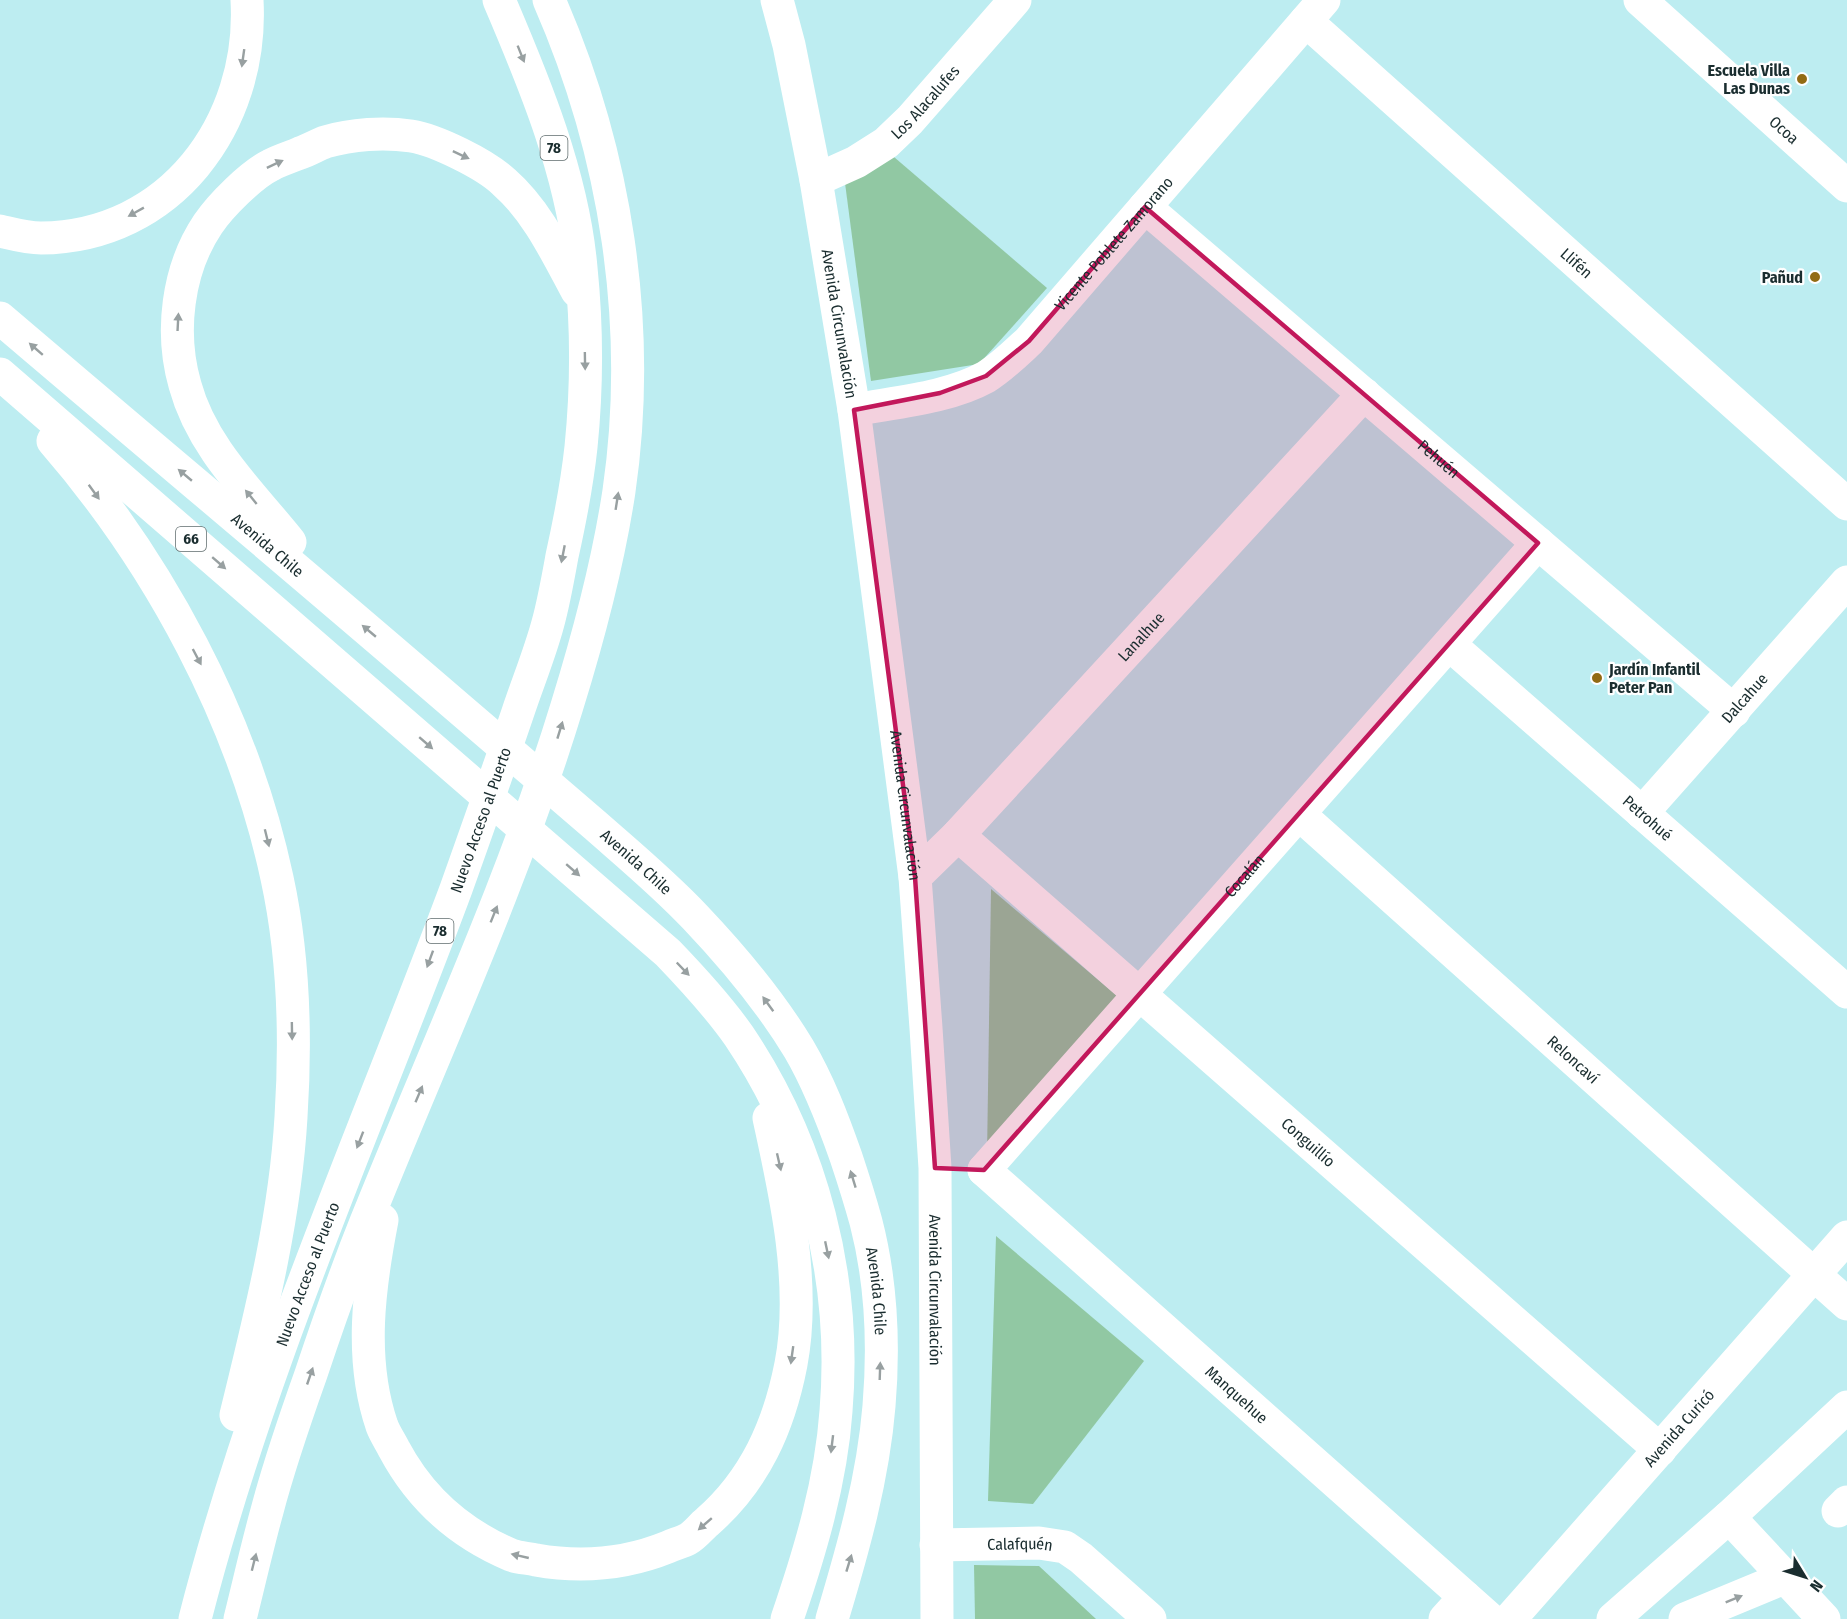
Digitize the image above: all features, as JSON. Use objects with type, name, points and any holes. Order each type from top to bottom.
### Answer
[{"type":"main road","points":[[0,231],[40,238],[97,230],[148,206],[177,185],[213,142],[235,95],[246,37],[247,0]]},
{"type":"main road","name":"Nuevo Acceso al Puerto","points":[[195,1619],[216,1540],[282,1341],[420,986],[483,814],[548,624],[572,510],[581,448],[585,376],[581,265],[561,167],[532,82],[499,0]]},
{"type":"main road","points":[[240,1619],[267,1510],[335,1303],[511,872],[549,766],[609,552],[626,422],[627,356],[623,285],[615,214],[599,146],[579,78],[549,0]]},
{"type":"main road","name":"Avenida Circunvalación","points":[[777,0],[789,45],[816,180],[854,410],[915,877],[935,1168],[937,1619]]},
{"type":"main road","name":"Los Alacalufes","points":[[816,180],[856,162],[886,143],[910,120],[1015,0]]},
{"type":"main road","name":"Ocoa","points":[[1640,0],[1847,186]]},
{"type":"main road","name":"Vicente Poblete Zamorano","points":[[854,410],[964,387],[987,376],[1009,360],[1029,340],[1315,11]]},
{"type":"main road","name":"Llifén","points":[[1315,11],[1847,504]]},
{"type":"main road","points":[[342,607],[229,470],[196,415],[185,387],[178,356],[177,323],[181,290],[193,253],[208,224],[238,189],[269,165],[325,142],[354,136],[413,136],[474,161],[504,181],[528,206],[544,230],[583,303]]},
{"type":"main road","name":"Pehuén","points":[[1145,207],[1734,711]]},
{"type":"main road","name":"Avenida Chile","points":[[0,318],[342,607],[647,870],[725,950],[770,1007],[800,1051],[838,1135],[866,1223],[879,1309],[879,1405],[866,1498],[832,1619]]},
{"type":"main road","name":"66","points":[[0,374],[641,928],[692,977],[737,1034],[757,1064]]},
{"type":"main road","points":[[0,385],[41,427],[75,467],[121,529],[168,604],[210,683],[249,773],[277,879],[287,943],[292,1000],[291,1118],[273,1255],[232,1433],[216,1540]]},
{"type":"main road","name":"Lanalhue","points":[[915,877],[958,835],[1364,394]]},
{"type":"main road","name":"Cocalán","points":[[984,1170],[1538,543]]},
{"type":"main road","name":"Dalcahue","points":[[1642,813],[1847,582]]},
{"type":"main road","name":"Petrohué","points":[[1449,644],[1847,992]]},
{"type":"main road","name":"Reloncaví","points":[[1299,814],[1847,1304]]},
{"type":"main road","name":"Conguillío","points":[[958,835],[1659,1450]]},
{"type":"main road","points":[[397,1148],[376,1253],[367,1330],[372,1384],[382,1426],[403,1465],[433,1505],[471,1534],[513,1556],[560,1564],[607,1563],[647,1556],[689,1538],[732,1498],[755,1467],[771,1433],[791,1363],[796,1326],[791,1242],[783,1181],[757,1064]]},
{"type":"main road","points":[[757,1064],[777,1100],[810,1179],[834,1284],[838,1330],[837,1412],[831,1458],[810,1545],[787,1619]]},
{"type":"main road","points":[[935,1168],[984,1170]]},
{"type":"main road","name":"Manquehue","points":[[984,1170],[1455,1608],[1490,1619]]},
{"type":"main road","name":"Avenida Curicó","points":[[1510,1619],[1847,1237]]},
{"type":"main road","points":[[1613,1619],[1729,1517],[1847,1407]]},
{"type":"main road","points":[[1729,1517],[1824,1619]]},
{"type":"main road","name":"Calafquén","points":[[936,1545],[1039,1542],[1065,1547],[1081,1558],[1150,1619]]},
{"type":"main road","points":[[1684,1619],[1784,1578]]},
{"type":"highlighted area","points":[[1145,207],[1538,543],[984,1170],[935,1168],[915,877],[854,410],[940,393],[986,376],[1029,341]]},
{"type":"green space","points":[[894,157],[1047,288],[979,364],[871,381],[845,183]]},
{"type":"green space","points":[[991,889],[1122,1000],[987,1156]]},
{"type":"green space","points":[[996,1236],[1144,1361],[1033,1504],[988,1501]]},
{"type":"green space","points":[[974,1565],[1039,1566],[1096,1619],[975,1619]]},
{"type":"place","name":"Escuela Villa Las Dunas","points":[[1802,79]]},
{"type":"place","name":"Pañud","points":[[1815,277]]},
{"type":"place","name":"Jardín Infantil Peter Pan","points":[[1597,678]]}]
